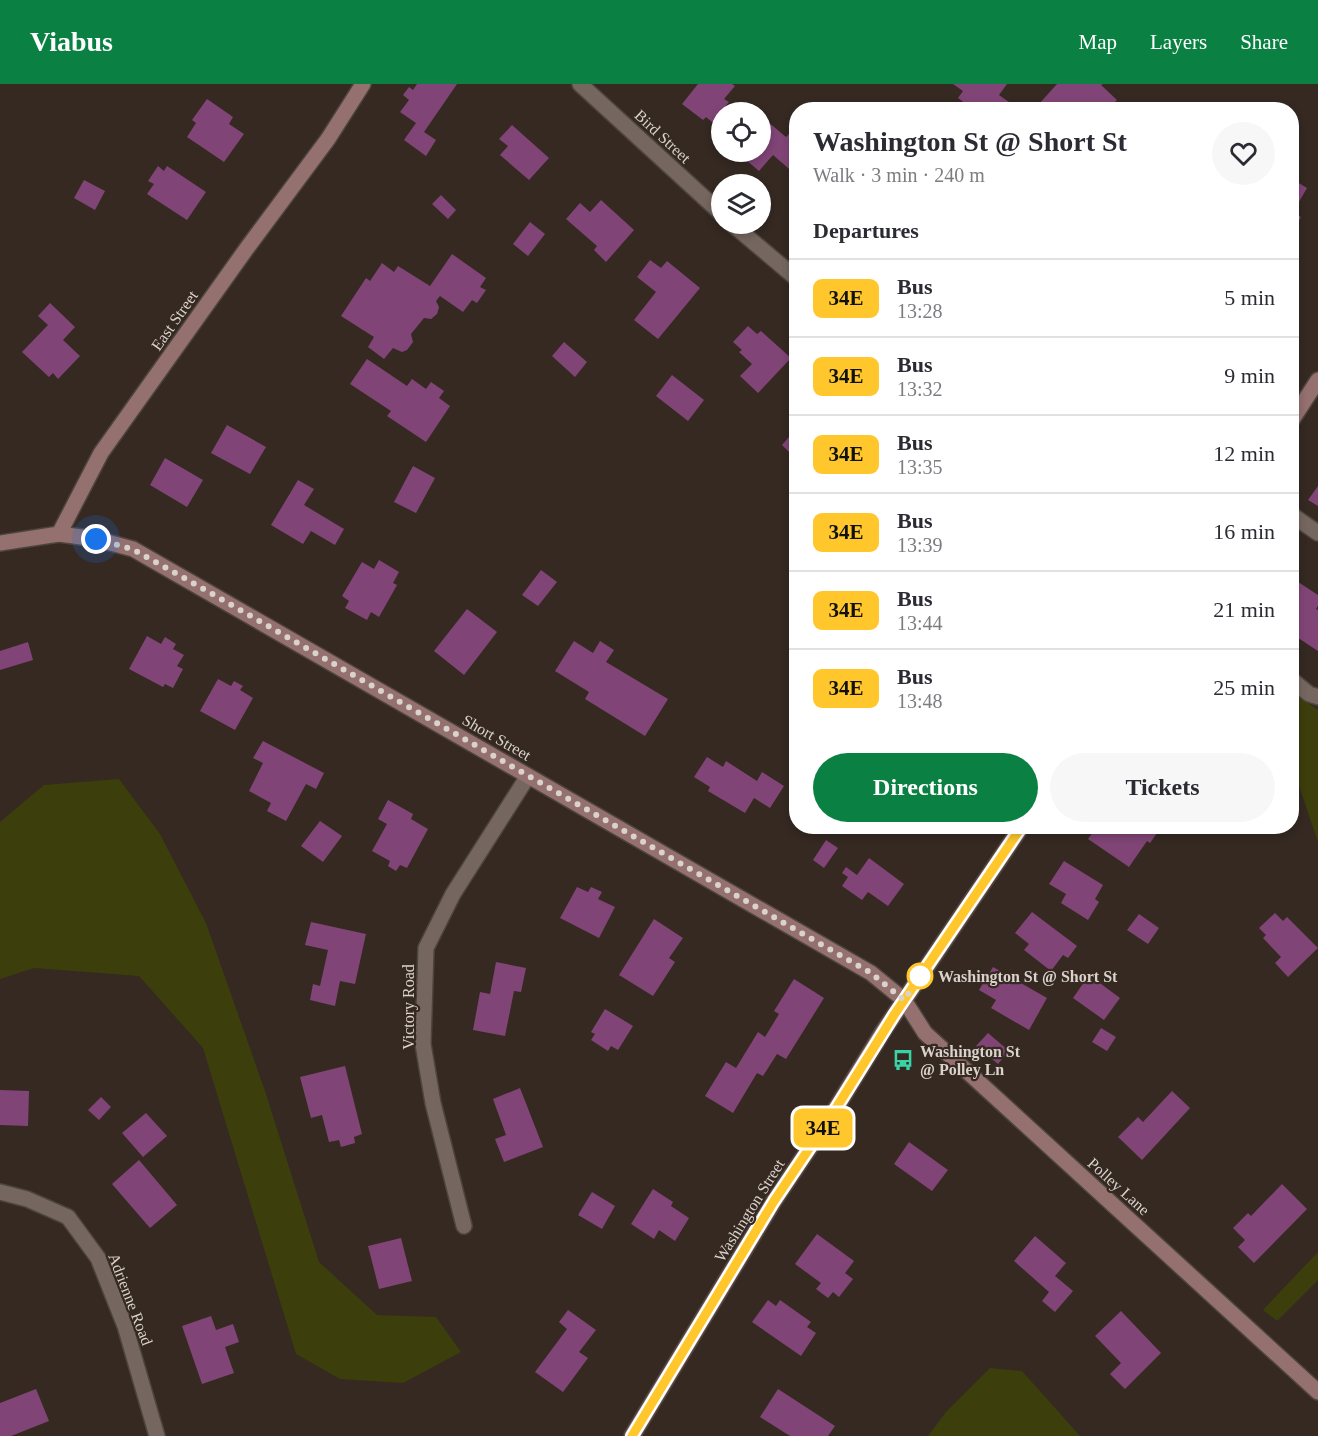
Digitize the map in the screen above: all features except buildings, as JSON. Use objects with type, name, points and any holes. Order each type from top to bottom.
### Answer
[{"type":"street","name":"East Street","points":[[59,534],[101,453],[328,139],[363,84]]},
{"type":"street","name":"Bird Street","points":[[580,84],[711,204]]},
{"type":"street","points":[[744,234],[789,272]]},
{"type":"street","points":[[1299,409],[1318,380]]},
{"type":"street","points":[[1299,519],[1318,533]]},
{"type":"street","points":[[0,543],[59,534]]},
{"type":"street","name":"Short Street","points":[[59,534],[96,539],[132,549],[871,973],[904,1000]]},
{"type":"street","points":[[1299,685],[1318,697]]},
{"type":"street","name":"Victory Road","points":[[464,1226],[433,1103],[423,1044],[426,948],[453,894],[528,776]]},
{"type":"street","name":"Washington Street","points":[[632,1436],[774,1201],[904,1000],[1017,834]]},
{"type":"street","name":"Polley Lane","points":[[904,1000],[925,1033],[1318,1392]]},
{"type":"street","name":"Adrienne Road","points":[[0,1192],[27,1199],[68,1217],[98,1258],[125,1326],[157,1436]]},
{"type":"shaded area","points":[[1299,697],[1318,710],[1318,842],[1299,786]]},
{"type":"shaded area","points":[[119,779],[160,834],[206,923],[265,1091],[319,1262],[377,1315],[436,1317],[461,1352],[403,1383],[340,1379],[296,1354],[203,1048],[139,976],[34,968],[0,979],[0,822],[44,785]]},
{"type":"shaded area","points":[[1318,1252],[1318,1280],[1277,1321],[1263,1310]]},
{"type":"shaded area","points":[[990,1368],[1022,1371],[1080,1436],[928,1436],[946,1412]]},
{"type":"bus line","name":"34E","points":[[632,1436],[774,1201],[833,1113],[884,1030],[1017,834]]},
{"type":"place","name":"Washington St @ Short St","points":[[920,976]]},
{"type":"place","name":"Washington St @ Polley Ln","points":[[903,1060]]},
{"type":"route","points":[[96,539],[132,549],[202,588],[871,973],[904,1000],[926,968],[920,976]]}]
